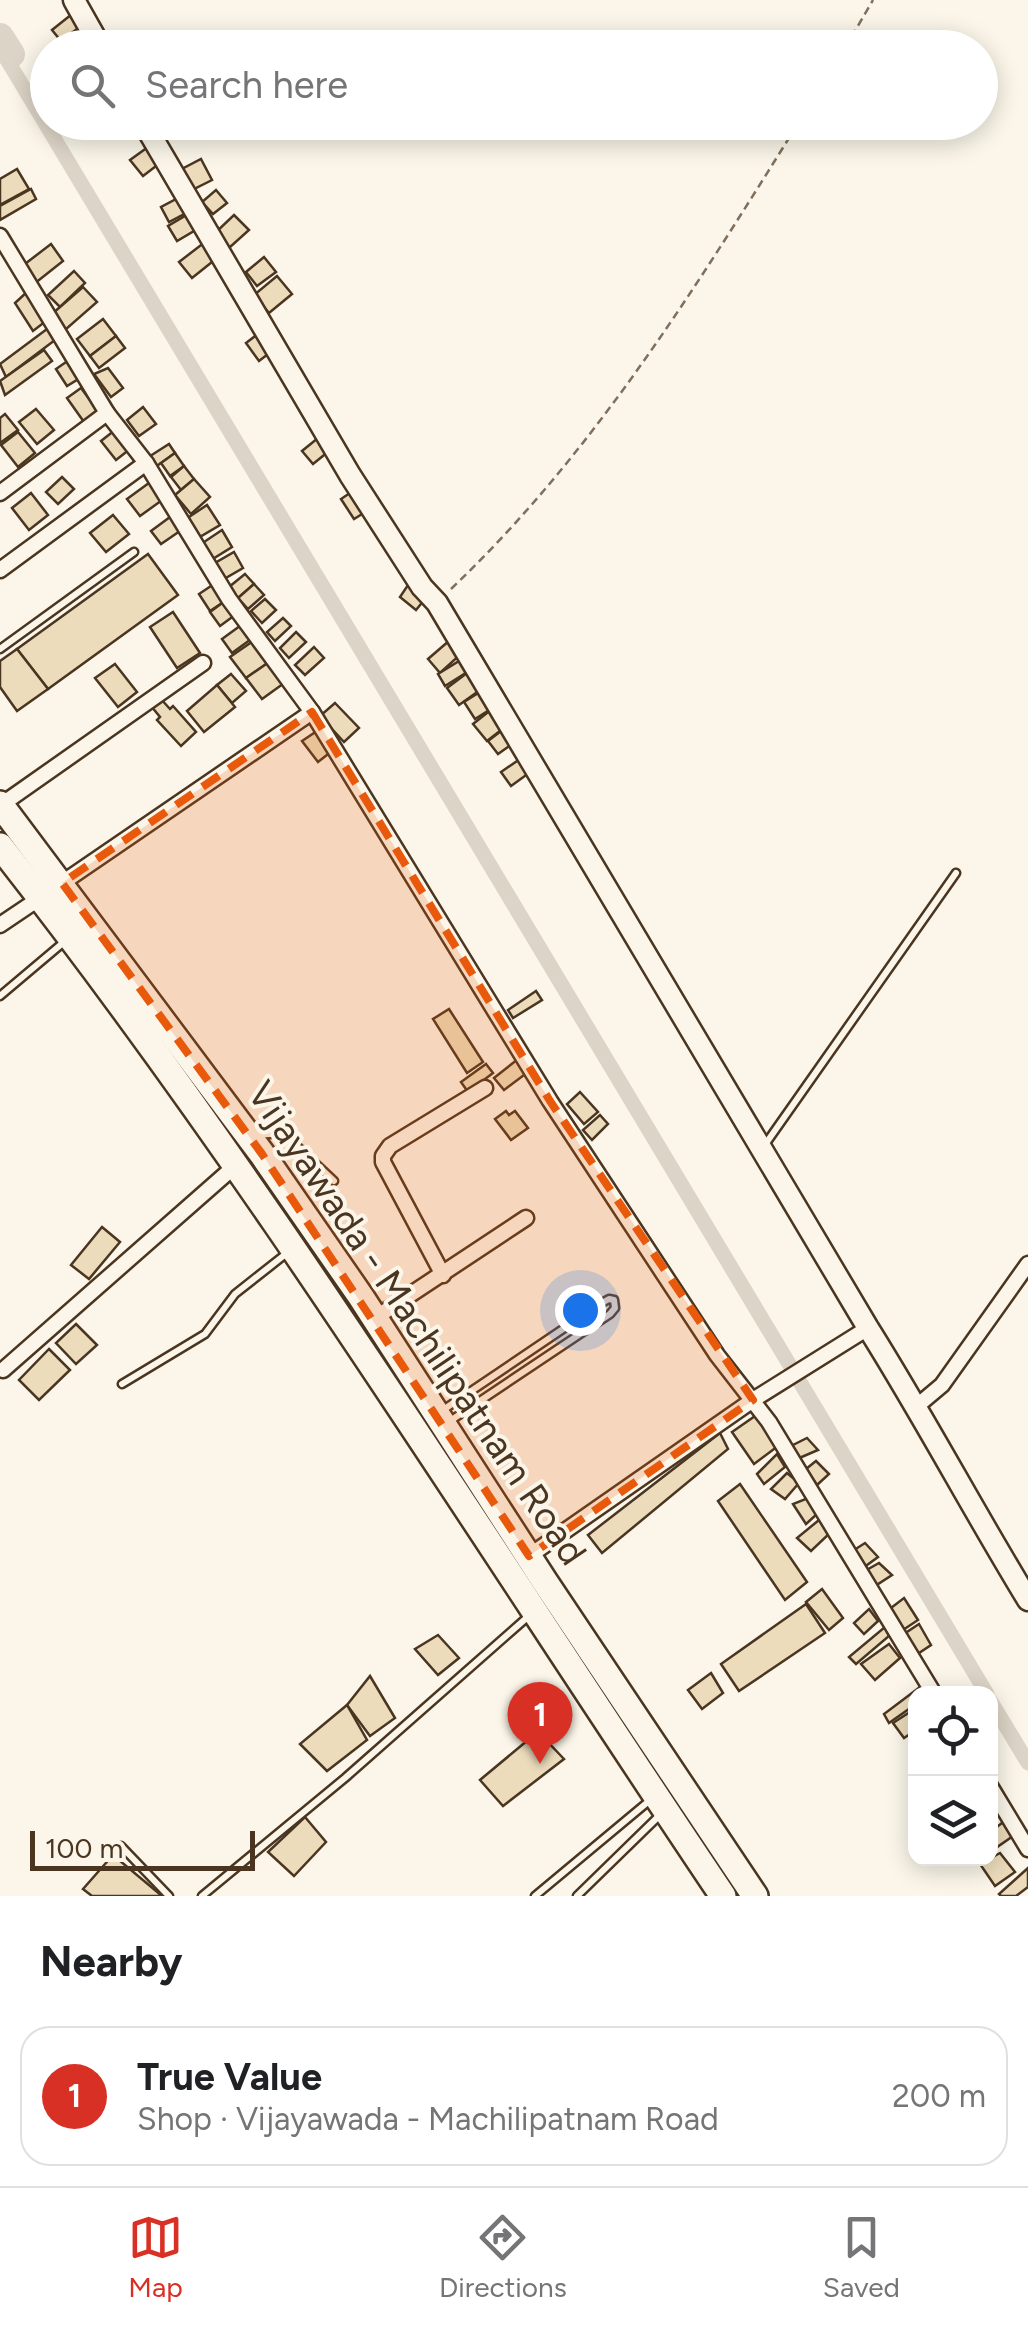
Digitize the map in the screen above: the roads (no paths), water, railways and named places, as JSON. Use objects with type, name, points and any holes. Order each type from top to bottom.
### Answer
[{"type":"highway","name":"Vijayawada - Machilipatnam Road","points":[[0,804],[249,1136],[375,1318],[755,1896]]},
{"type":"highway","name":"Vijayawada - Machilipatnam Road","points":[[0,846],[292,1248],[723,1896]]},
{"type":"street","points":[[74,0],[90,30]]},
{"type":"street","points":[[155,140],[350,475],[422,587],[437,603],[762,1149],[860,1333],[918,1406],[971,1507],[1028,1600]]},
{"type":"street","points":[[0,236],[107,414],[146,463],[229,599],[312,712],[550,1102],[706,1338],[756,1399],[929,1686]]},
{"type":"street","points":[[0,493],[107,414]]},
{"type":"street","points":[[0,570],[146,463]]},
{"type":"street","points":[[0,804],[203,663]]},
{"type":"street","points":[[62,883],[312,712]]},
{"type":"street","points":[[0,925],[40,898]]},
{"type":"street","points":[[443,1275],[383,1156],[390,1146],[484,1088]]},
{"type":"street","points":[[4,1370],[235,1166]]},
{"type":"street","points":[[375,1318],[526,1218]]},
{"type":"street","points":[[918,1406],[942,1385],[1028,1264]]},
{"type":"street","points":[[529,1556],[756,1399],[860,1333]]},
{"type":"street","points":[[998,1799],[1028,1849]]},
{"type":"lane","points":[[0,649],[134,552]]},
{"type":"lane","points":[[762,1149],[956,873]]},
{"type":"lane","points":[[0,996],[69,937]]},
{"type":"lane","points":[[249,1136],[283,1133],[334,1181]]},
{"type":"lane","points":[[122,1384],[205,1334],[235,1294],[292,1248]]},
{"type":"lane","points":[[614,1300],[613,1312],[441,1419],[600,1304],[614,1300]]},
{"type":"lane","points":[[202,1896],[345,1778],[534,1611]]},
{"type":"lane","points":[[535,1896],[660,1803]]},
{"type":"lane","points":[[577,1896],[660,1803]]},
{"type":"lane","points":[[121,1846],[169,1896]]},
{"type":"waterway","points":[[0,37],[11,54]]},
{"type":"waterway","points":[[0,48],[30,98]]},
{"type":"waterway","points":[[55,140],[982,1686]]},
{"type":"waterway","points":[[998,1713],[1028,1763]]},
{"type":"place","name":"True Value","points":[[540,1764]]}]
